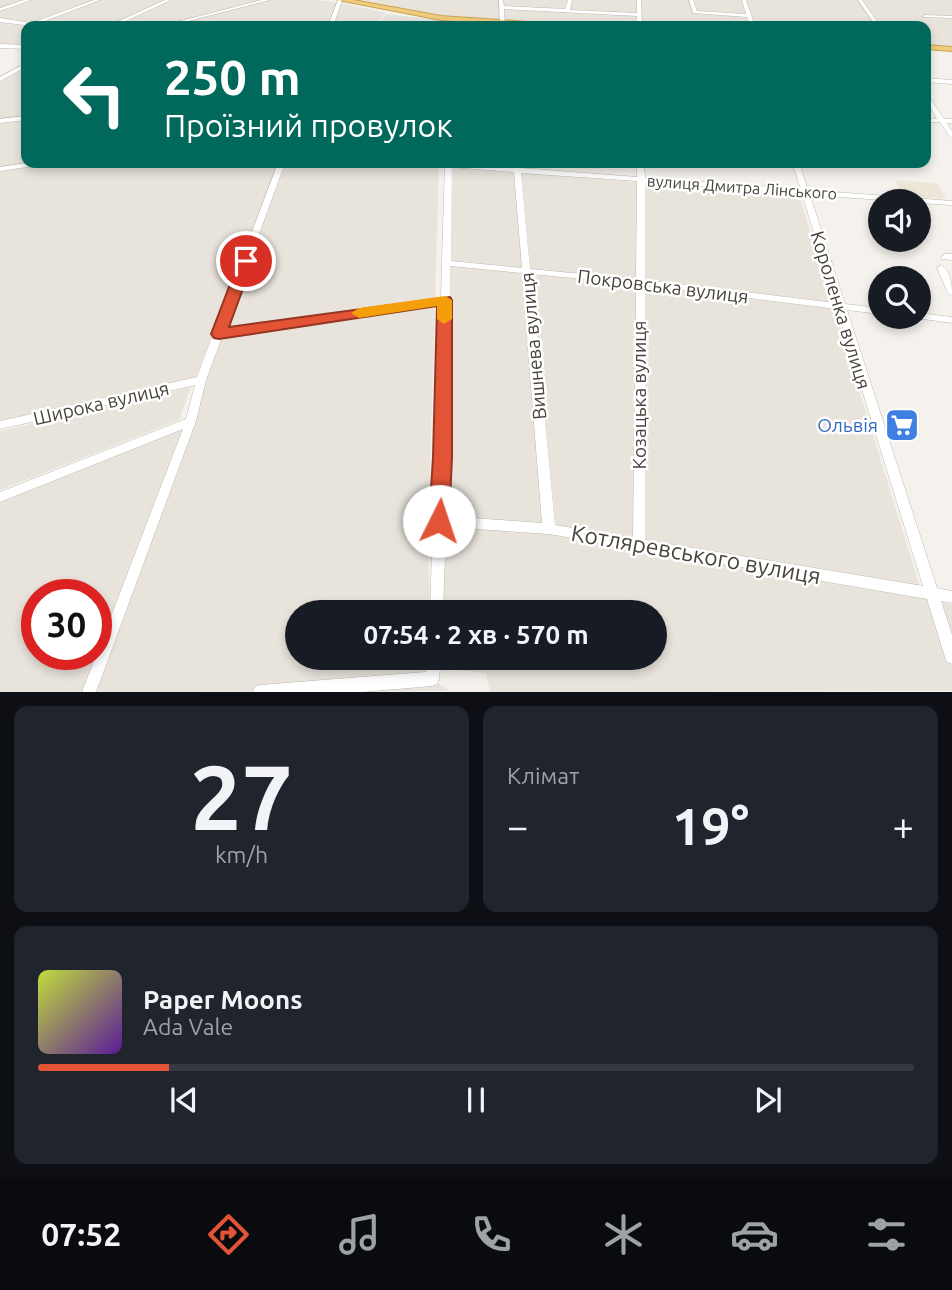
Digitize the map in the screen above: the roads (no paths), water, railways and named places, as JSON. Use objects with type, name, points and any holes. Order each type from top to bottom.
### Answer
[{"type":"highway","points":[[340,0],[467,21]]},
{"type":"highway","points":[[931,47],[952,49]]},
{"type":"street","points":[[0,10],[29,0]]},
{"type":"street","points":[[42,21],[98,0]]},
{"type":"street","points":[[122,21],[169,0]]},
{"type":"street","points":[[184,21],[268,0]]},
{"type":"street","points":[[332,21],[340,0]]},
{"type":"street","points":[[501,0],[502,21]]},
{"type":"street","points":[[567,11],[570,0]]},
{"type":"street","points":[[639,0],[639,21]]},
{"type":"street","points":[[691,0],[694,11],[698,13],[748,16]]},
{"type":"street","points":[[744,0],[750,21]]},
{"type":"street","points":[[860,0],[875,21]]},
{"type":"street","points":[[501,7],[638,15]]},
{"type":"street","points":[[925,16],[952,17]]},
{"type":"street","points":[[0,20],[21,23]]},
{"type":"street","points":[[0,46],[21,47]]},
{"type":"street","points":[[0,79],[21,68]]},
{"type":"street","points":[[931,80],[952,82]]},
{"type":"street","points":[[931,104],[952,136]]},
{"type":"street","points":[[0,121],[21,119]]},
{"type":"street","points":[[931,120],[952,121]]},
{"type":"street","points":[[0,169],[21,166]]},
{"type":"street","points":[[89,691],[191,421],[201,380],[279,168]]},
{"type":"street","points":[[436,600],[443,457],[447,168]]},
{"type":"street","name":"Вишнева вулиця","points":[[517,168],[549,529]]},
{"type":"street","name":"вулиця Дмитра Лінського","points":[[535,168],[642,180],[952,203]]},
{"type":"street","name":"Козацька вулиця","points":[[639,543],[641,168]]},
{"type":"street","name":"Короленка вулиця","points":[[798,168],[952,657]]},
{"type":"street","name":"Покровська вулиця","points":[[445,263],[639,282],[868,310]]},
{"type":"street","points":[[941,268],[952,293]]},
{"type":"street","points":[[219,334],[445,300]]},
{"type":"street","points":[[931,317],[952,320]]},
{"type":"street","name":"Широка вулиця","points":[[0,425],[201,380]]},
{"type":"street","points":[[0,497],[191,421]]},
{"type":"street","name":"Котляревського вулиця","points":[[439,521],[549,529],[952,597]]},
{"type":"street","points":[[260,691],[432,679],[432,670]]},
{"type":"place","name":"Ольвія","points":[[902,425]]}]
